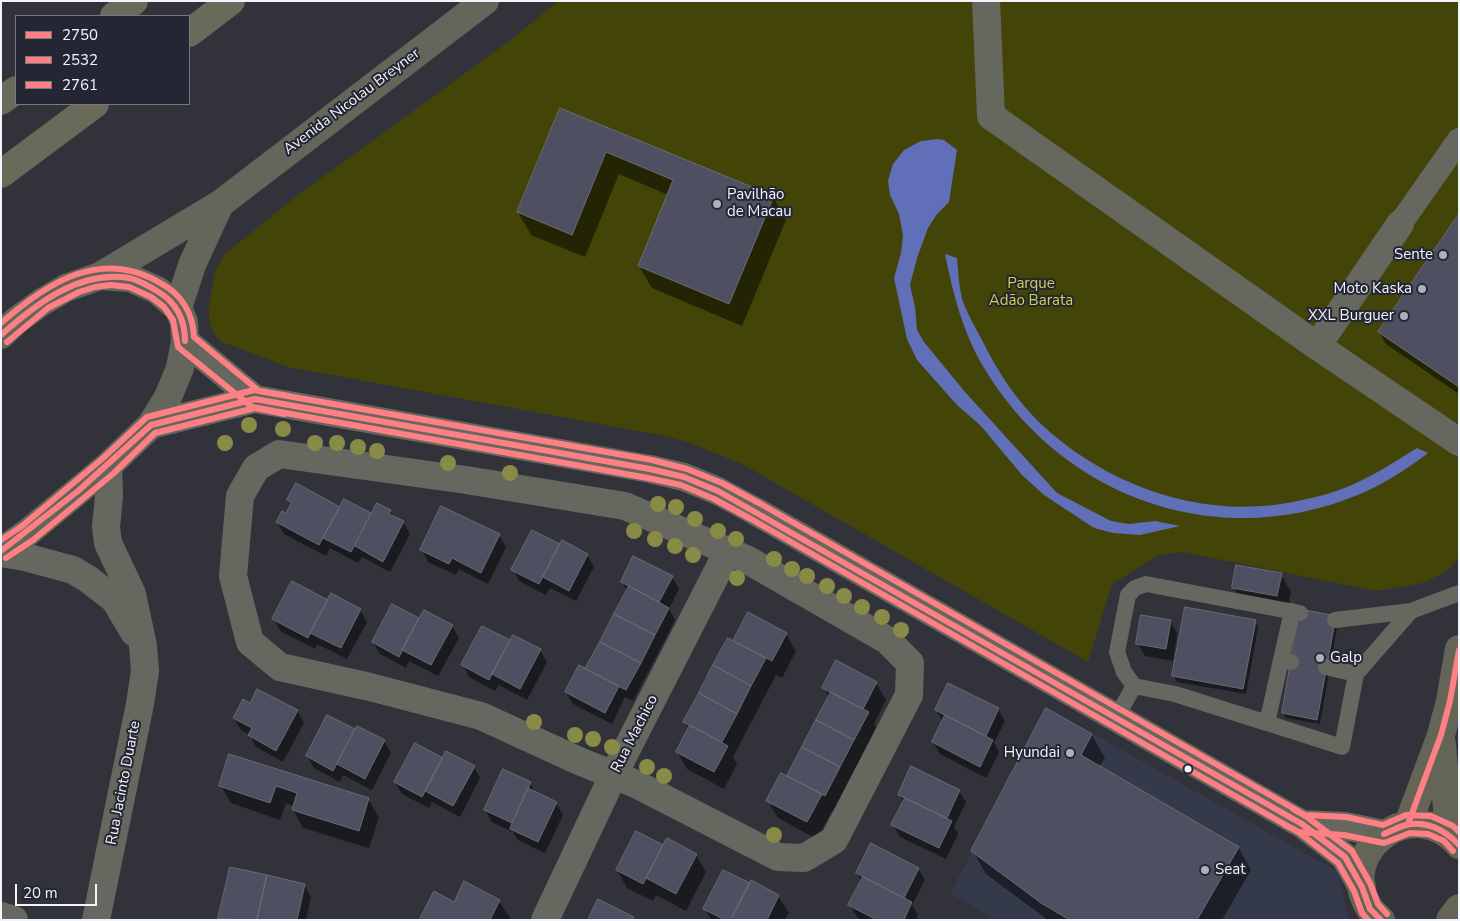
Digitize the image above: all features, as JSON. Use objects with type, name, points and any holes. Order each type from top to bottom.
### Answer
[{"type":"highway","points":[[115,15],[134,1]]},
{"type":"highway","points":[[190,32],[231,1]]},
{"type":"highway","points":[[1,101],[15,91]]},
{"type":"highway","points":[[1,174],[94,105]]},
{"type":"main road","name":"Avenida Nicolau Breyner","points":[[1,335],[17,320],[42,302],[66,288],[100,276],[220,204],[485,1]]},
{"type":"main road","name":"Avenida Nicolau Breyner","points":[[100,276],[130,278],[157,290],[178,308],[192,265],[220,204]]},
{"type":"main road","points":[[1,552],[108,466],[151,425],[168,397],[180,368],[185,340],[184,322],[178,308]]},
{"type":"main road","points":[[1382,920],[1370,909],[1362,887],[1362,867],[1370,848],[1396,829],[1441,735],[1450,701],[1459,649]]},
{"type":"main road","points":[[1441,735],[1454,840]]},
{"type":"main road","points":[[1396,829],[1430,825],[1454,840]]},
{"type":"street","points":[[986,1],[991,116],[1317,346],[1459,442]]},
{"type":"street","points":[[1317,346],[1459,140]]},
{"type":"street","points":[[185,340],[255,399]]},
{"type":"street","points":[[151,425],[255,399],[640,467],[684,477],[718,491],[748,507],[1302,824],[1345,857],[1362,887]]},
{"type":"street","points":[[279,454],[466,480],[625,506],[728,551],[754,563],[887,640],[910,663],[909,695],[834,840],[804,858],[778,857],[636,784],[614,776],[481,716],[280,667],[250,642],[233,576],[240,496],[256,468],[279,454]]},
{"type":"street","name":"Rua Jacinto Duarte","points":[[96,920],[145,671],[143,646],[132,594],[108,543],[106,527],[109,496],[108,466]]},
{"type":"street","name":"Rua Machico","points":[[545,920],[614,776],[728,551]]},
{"type":"street","name":"Rua Jacinto Duarte","points":[[1,552],[73,570],[88,579],[115,600],[143,646]]},
{"type":"street","points":[[1302,824],[1396,829]]},
{"type":"street","points":[[1,916],[14,920]]},
{"type":"lane","points":[[1267,723],[1286,661],[1296,612],[1146,584],[1135,588],[1128,595],[1117,652],[1124,672],[1134,686],[1175,694],[1342,747],[1356,674],[1411,611]]},
{"type":"lane","points":[[1335,620],[1411,611],[1459,593]]},
{"type":"lane","points":[[1326,667],[1356,674]]},
{"type":"lane","points":[[1116,718],[1134,686]]},
{"type":"shaded area","points":[[1047,714],[1097,736],[1338,872],[1347,915],[1350,920],[1051,920],[1046,917],[1044,920],[997,920],[950,893]]},
{"type":"green space","name":"Parque Adão Barata","points":[[558,1],[1459,1],[1459,555],[1456,561],[1447,571],[1423,583],[1376,591],[1183,552],[1159,555],[1112,584],[1088,662],[742,464],[691,443],[666,436],[288,367],[220,341],[211,328],[208,310],[215,271],[225,254],[294,198],[508,42]]},
{"type":"water","points":[[944,140],[957,150],[949,202],[937,214],[928,228],[910,285],[915,307],[917,330],[924,342],[965,392],[1057,493],[1111,521],[1129,524],[1155,521],[1180,526],[1140,535],[1113,533],[1094,528],[1044,495],[1022,475],[981,426],[957,405],[917,360],[907,339],[894,278],[901,253],[903,235],[899,214],[890,195],[888,181],[893,164],[904,150],[921,141]]},
{"type":"water","points":[[945,254],[957,258],[960,289],[964,304],[994,363],[1015,395],[1041,424],[1066,445],[1122,479],[1152,491],[1183,500],[1248,507],[1300,501],[1337,491],[1378,472],[1417,448],[1428,453],[1395,476],[1369,490],[1306,511],[1252,518],[1199,515],[1148,502],[1100,481],[1056,451],[1017,413],[984,368],[970,341],[955,298]]},
{"type":"building","name":"Pavilhão de Macau","points":[[560,108],[774,196],[729,304],[638,266],[673,180],[606,152],[572,235],[517,212]]},
{"type":"building","points":[[1459,214],[1459,387],[1378,332]]},
{"type":"building","points":[[296,483],[340,507],[319,545],[276,522],[282,511],[286,513],[292,502],[287,500]]},
{"type":"building","points":[[344,499],[371,513],[351,552],[323,538]]},
{"type":"building","points":[[377,503],[391,510],[389,514],[404,521],[383,562],[355,546]]},
{"type":"building","points":[[441,506],[500,534],[481,573],[452,558],[449,564],[420,550]]},
{"type":"building","points":[[532,530],[560,544],[539,584],[511,570]]},
{"type":"building","points":[[562,540],[588,554],[569,591],[543,577]]},
{"type":"building","points":[[633,556],[673,576],[659,602],[621,582]]},
{"type":"building","points":[[1236,565],[1282,573],[1277,596],[1232,588]]},
{"type":"building","points":[[292,581],[328,600],[308,638],[272,619]]},
{"type":"building","points":[[629,586],[669,608],[655,635],[614,614]]},
{"type":"building","points":[[331,593],[361,609],[341,648],[310,633]]},
{"type":"building","points":[[392,604],[419,618],[399,657],[372,642]]},
{"type":"building","points":[[1185,607],[1256,620],[1243,689],[1172,676]]},
{"type":"building","points":[[1300,609],[1336,616],[1317,720],[1282,713]]},
{"type":"building","points":[[424,610],[453,625],[431,665],[402,650]]},
{"type":"building","points":[[748,612],[787,633],[772,661],[733,641]]},
{"type":"building","points":[[614,614],[655,635],[641,663],[600,642]]},
{"type":"building","points":[[1141,615],[1171,620],[1166,649],[1136,644]]},
{"type":"building","points":[[482,626],[510,640],[489,680],[461,665]]},
{"type":"building","points":[[513,635],[541,649],[520,689],[492,674]]},
{"type":"building","points":[[728,638],[766,658],[751,686],[713,665]]},
{"type":"building","points":[[600,642],[641,663],[626,690],[585,669]]},
{"type":"building","points":[[836,660],[877,682],[863,709],[822,688]]},
{"type":"building","points":[[579,665],[619,686],[605,713],[565,692]]},
{"type":"building","points":[[713,665],[751,686],[737,714],[699,693]]},
{"type":"building","points":[[948,683],[999,708],[986,736],[935,710]]},
{"type":"building","points":[[257,689],[298,710],[276,751],[248,735],[252,728],[233,718],[243,699],[250,703]]},
{"type":"building","points":[[831,692],[869,712],[854,740],[816,720]]},
{"type":"building","points":[[699,693],[737,714],[722,742],[683,722]]},
{"type":"building","points":[[1046,708],[1092,734],[1081,755],[1239,847],[1197,920],[1070,920],[1041,903],[971,851]]},
{"type":"building","points":[[327,715],[355,729],[333,771],[306,756]]},
{"type":"building","points":[[945,715],[993,740],[980,767],[932,742]]},
{"type":"building","points":[[816,720],[854,740],[840,767],[802,747]]},
{"type":"building","points":[[690,725],[728,746],[714,772],[676,752]]},
{"type":"building","points":[[357,726],[385,740],[365,779],[337,764]]},
{"type":"building","points":[[415,743],[443,758],[422,797],[394,782]]},
{"type":"building","points":[[802,747],[840,767],[825,796],[787,776]]},
{"type":"building","points":[[446,751],[475,766],[453,806],[425,791]]},
{"type":"building","points":[[229,754],[369,798],[359,831],[292,810],[297,793],[276,786],[270,803],[219,786]]},
{"type":"building","points":[[911,766],[960,790],[947,818],[898,795]]},
{"type":"building","points":[[503,769],[531,782],[512,823],[484,810]]},
{"type":"building","points":[[781,773],[822,794],[807,822],[766,801]]},
{"type":"building","points":[[528,788],[557,802],[538,842],[510,829]]},
{"type":"building","points":[[905,798],[952,821],[939,848],[891,825]]},
{"type":"building","points":[[636,831],[663,845],[643,884],[616,870]]},
{"type":"building","points":[[667,838],[697,854],[676,894],[646,878]]},
{"type":"building","points":[[871,843],[919,868],[904,898],[856,873]]},
{"type":"building","points":[[230,867],[267,875],[257,920],[218,919]]},
{"type":"building","points":[[723,870],[750,883],[731,920],[725,920],[703,909]]},
{"type":"building","points":[[267,875],[305,884],[297,920],[257,920]]},
{"type":"building","points":[[863,877],[912,902],[904,920],[877,920],[848,905]]},
{"type":"building","points":[[751,880],[779,895],[767,920],[737,920],[732,917]]},
{"type":"building","points":[[464,881],[500,900],[490,920],[419,920],[434,891],[454,902]]},
{"type":"building","points":[[598,899],[634,917],[633,920],[588,920]]},
{"type":"transit line","name":"2761","points":[[1,323],[38,294],[77,274],[97,269],[118,269],[140,273],[169,288],[181,300],[189,313],[194,337],[259,391],[652,460],[687,469],[722,483],[759,503],[1305,815],[1346,817],[1383,825],[1406,815],[1431,816],[1453,826],[1459,832]]},
{"type":"transit line","name":"2750","points":[[1,335],[29,312],[59,292],[93,279],[111,277],[136,280],[164,295],[174,306],[181,318],[185,341]]},
{"type":"transit line","name":"2532","points":[[7,342],[48,308],[79,292],[111,285],[129,287],[151,297],[164,307],[173,320],[178,347],[252,407],[681,485],[714,499],[751,519],[1298,832],[1344,835],[1384,843],[1410,833],[1428,834],[1444,841],[1453,851]]},
{"type":"transit line","name":"2761","points":[[1,540],[22,526],[102,459],[147,417],[254,390],[289,396]]},
{"type":"transit line","name":"2750","points":[[151,425],[255,399],[650,469],[684,477],[718,491],[1302,824],[1345,857],[1362,887],[1370,909],[1381,920]]},
{"type":"transit line","name":"2532","points":[[6,558],[33,540],[114,473],[155,433],[255,408],[285,414]]},
{"type":"transit line","name":"2750","points":[[1,551],[78,491],[151,425]]},
{"type":"transit line","name":"2750","points":[[1408,824],[1441,735],[1450,701],[1459,650]]},
{"type":"transit line","name":"2761","points":[[1293,809],[1307,817],[1352,851],[1370,883],[1378,904],[1387,914]]},
{"type":"transit line","name":"2532","points":[[1285,825],[1297,831],[1338,863],[1354,891],[1362,913],[1368,920]]},
{"type":"transit line","name":"2750","points":[[1384,834],[1406,825],[1428,825],[1448,835],[1459,845]]},
{"type":"place","name":"Pavilhão de Macau","points":[[717,204]]},
{"type":"place","name":"Sente","points":[[1443,255]]},
{"type":"place","name":"Moto Kaska","points":[[1422,289]]},
{"type":"place","name":"XXL Burguer","points":[[1404,316]]},
{"type":"place","name":"Galp","points":[[1320,658]]},
{"type":"place","name":"Hyundai","points":[[1070,753]]},
{"type":"place","name":"Seat","points":[[1205,870]]}]
